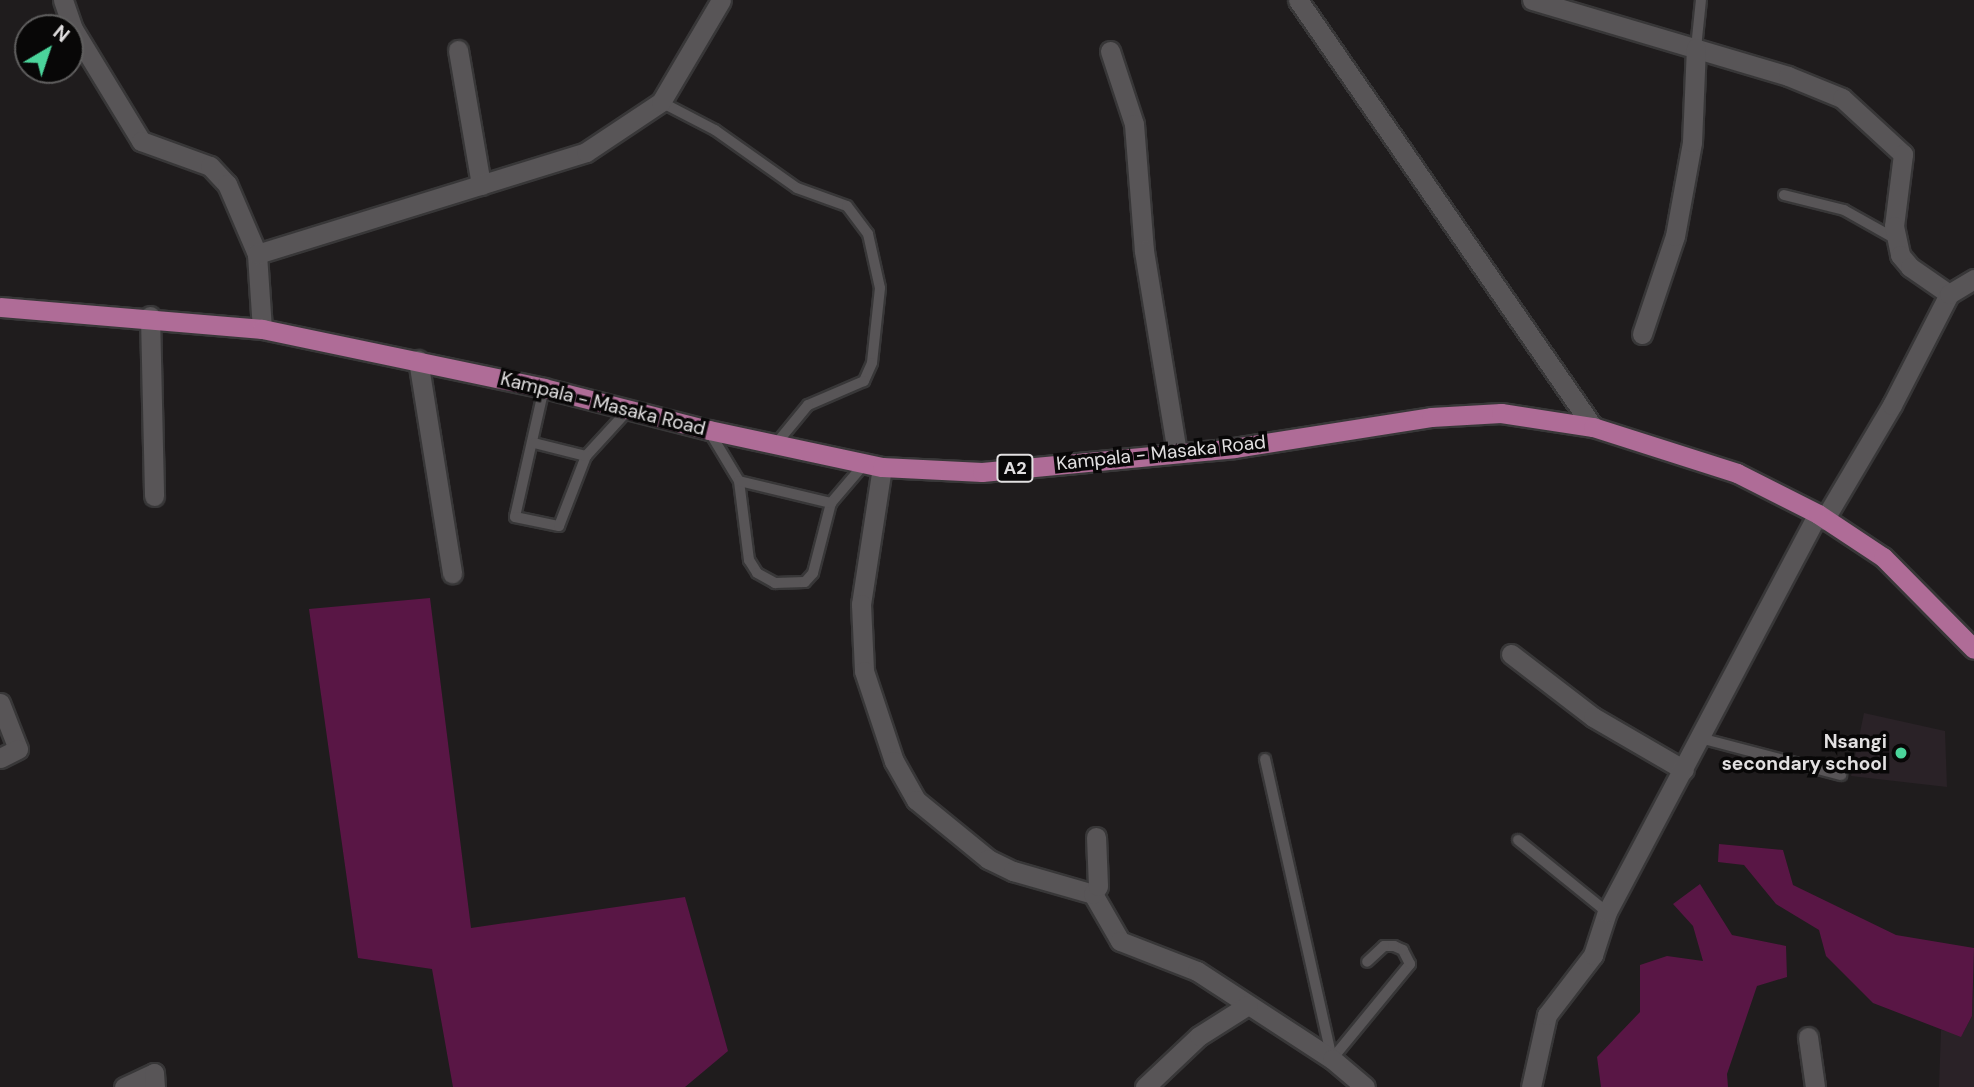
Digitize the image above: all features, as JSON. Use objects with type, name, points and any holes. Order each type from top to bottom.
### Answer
[{"type":"main road","name":"Kampala - Masaka Road","points":[[0,307],[150,316],[262,329],[630,407],[775,446],[873,465],[982,472],[1177,452],[1445,416],[1500,413],[1593,427],[1737,473],[1821,517],[1883,557],[1974,649]]},
{"type":"street","points":[[63,0],[73,29],[141,141],[210,166],[227,184],[257,254],[262,329]]},
{"type":"street","points":[[257,254],[586,152],[661,102],[721,0]]},
{"type":"street","points":[[1298,0],[1593,427]]},
{"type":"street","points":[[1531,1087],[1547,1015],[1593,955],[1608,912],[1821,517],[1966,288],[1910,267],[1895,238],[1903,154],[1884,134],[1833,93],[1696,48],[1592,20],[1532,0]]},
{"type":"street","points":[[1586,0],[1592,20]]},
{"type":"street","points":[[1642,334],[1675,236],[1692,142],[1696,48]]},
{"type":"street","points":[[458,50],[481,185]]},
{"type":"street","points":[[1110,51],[1134,124],[1144,251],[1177,452]]},
{"type":"street","points":[[150,316],[154,496]]},
{"type":"street","points":[[418,360],[452,573]]},
{"type":"street","points":[[873,465],[861,604],[864,671],[894,761],[915,800],[988,859],[1013,871],[1093,894],[1120,941],[1197,971],[1332,1059],[1365,1087]]},
{"type":"street","points":[[1511,654],[1593,717],[1684,770]]},
{"type":"street","points":[[0,703],[18,749],[0,758]]},
{"type":"street","points":[[1093,894],[1098,886],[1096,837]]},
{"type":"street","points":[[1145,1087],[1199,1036],[1248,1005]]},
{"type":"street","points":[[1808,1037],[1815,1087]]},
{"type":"street","points":[[124,1087],[154,1073],[155,1087]]},
{"type":"lane","points":[[1696,48],[1701,0]]},
{"type":"lane","points":[[661,102],[715,130],[797,188],[847,206],[868,234],[880,288],[872,363],[864,381],[808,405],[775,446]]},
{"type":"lane","points":[[1784,195],[1844,209],[1895,238]]},
{"type":"lane","points":[[544,388],[534,443],[515,517],[559,526],[586,456],[630,407]]},
{"type":"lane","points":[[709,430],[739,481],[749,560],[757,573],[775,583],[805,582],[813,573],[831,503],[873,465]]},
{"type":"lane","points":[[534,443],[586,456]]},
{"type":"lane","points":[[739,481],[831,503]]},
{"type":"lane","points":[[1700,738],[1841,775]]},
{"type":"lane","points":[[1265,759],[1332,1059]]},
{"type":"lane","points":[[1518,840],[1608,912]]},
{"type":"lane","points":[[1332,1059],[1410,964],[1403,950],[1394,946],[1384,947],[1367,962]]},
{"type":"shaded area","points":[[430,598],[471,928],[685,897],[728,1051],[685,1087],[453,1087],[432,969],[358,958],[309,609]]},
{"type":"shaded area","name":"Nsangi secondary school","points":[[1864,713],[1945,731],[1947,787],[1851,776]]},
{"type":"shaded area","points":[[1719,844],[1783,850],[1793,885],[1896,935],[1974,948],[1972,1016],[1961,1037],[1873,1003],[1826,956],[1819,930],[1776,904],[1744,865],[1718,862]]},
{"type":"shaded area","points":[[1700,884],[1732,935],[1786,946],[1787,977],[1757,986],[1727,1074],[1728,1087],[1601,1087],[1597,1057],[1640,1012],[1640,965],[1667,956],[1703,961],[1693,926],[1673,904]]},
{"type":"shaded area","points":[[1974,981],[1974,1087],[1939,1087],[1941,1030],[1963,1033],[1972,1016]]},
{"type":"place","name":"Nsangi secondary school","points":[[1901,753]]}]
